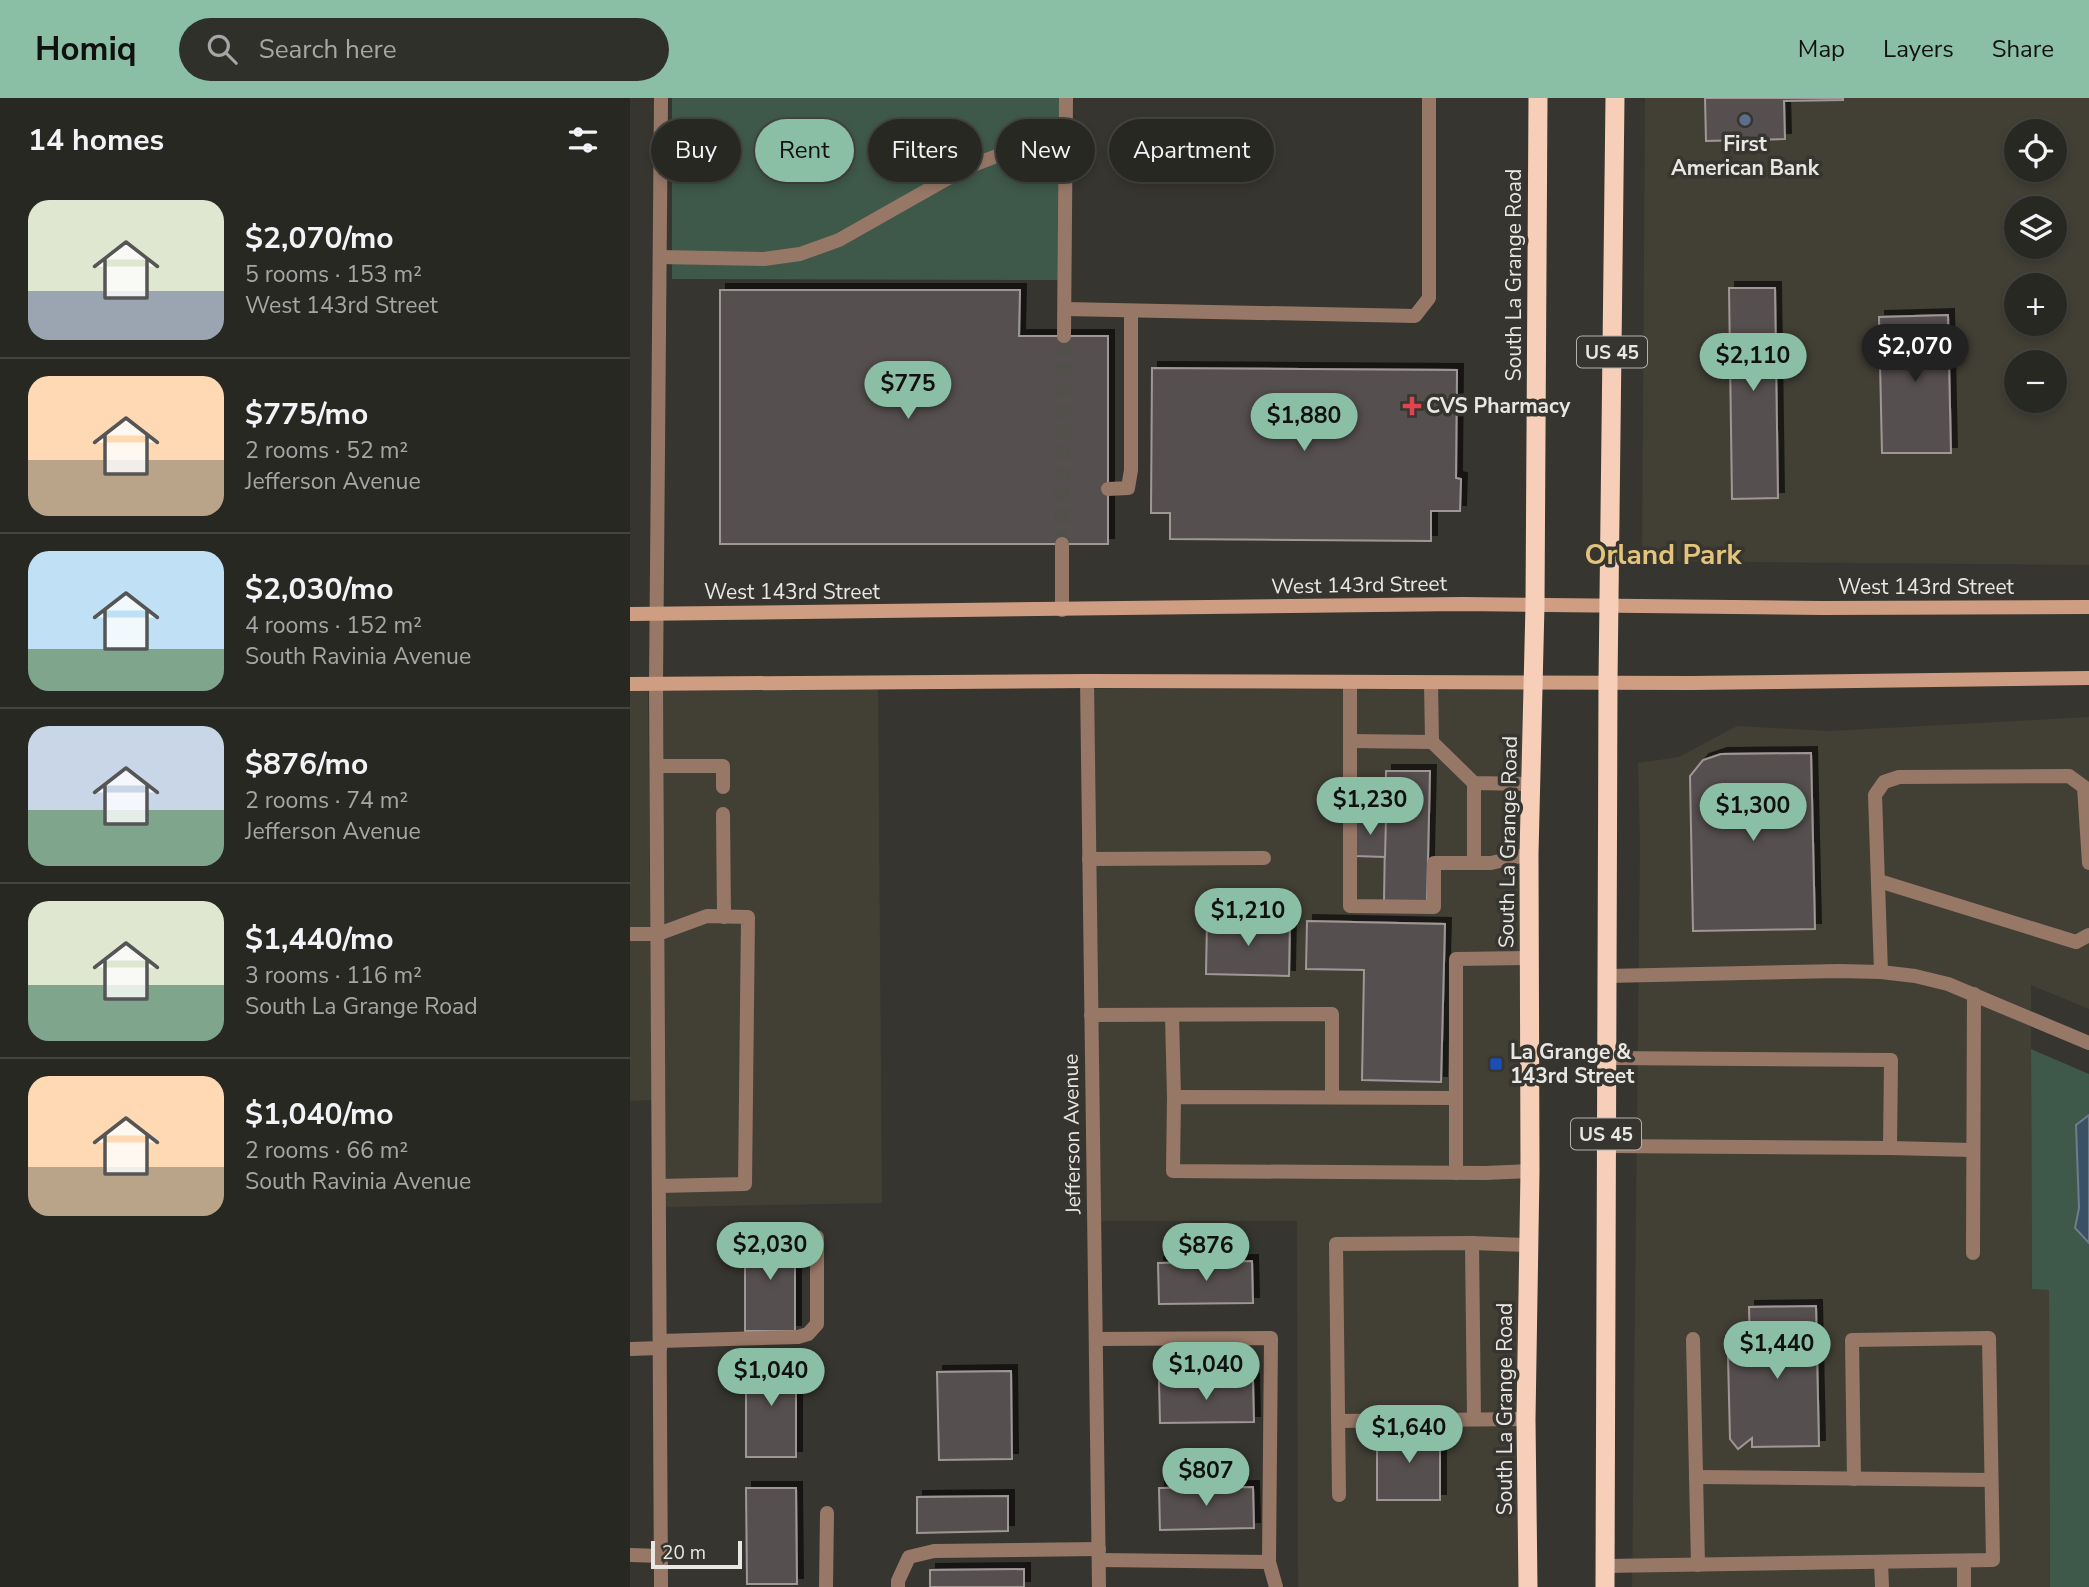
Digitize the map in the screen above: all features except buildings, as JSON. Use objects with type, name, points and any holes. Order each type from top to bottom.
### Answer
[{"type":"highway","name":"South La Grange Road","points":[[1528,1587],[1526,1419],[1530,1171],[1529,958],[1535,605],[1538,98]]},
{"type":"highway","name":"US 45","points":[[1605,1587],[1608,605],[1615,98]]},
{"type":"main road","name":"West 143rd Street","points":[[630,614],[1535,605],[2089,607]]},
{"type":"main road","points":[[630,684],[1087,681],[1690,683],[2089,678]]},
{"type":"street","points":[[661,98],[656,684],[661,1587]]},
{"type":"street","points":[[1066,98],[1066,119]]},
{"type":"street","points":[[1065,309],[1415,316],[1429,298],[1429,98]]},
{"type":"street","points":[[660,257],[764,259],[800,254],[839,240],[968,167],[996,156]]},
{"type":"street","points":[[1065,336],[1066,182]]},
{"type":"street","points":[[1108,489],[1128,488],[1132,470],[1131,311]]},
{"type":"street","points":[[1062,544],[1062,610]]},
{"type":"street","name":"Jefferson Avenue","points":[[1087,681],[1099,1587]]},
{"type":"street","points":[[1350,683],[1350,906],[1434,907],[1434,863],[1491,863],[1530,854]]},
{"type":"street","points":[[1431,683],[1432,742]]},
{"type":"street","points":[[1350,741],[1432,742],[1474,782],[1531,784]]},
{"type":"street","points":[[657,766],[723,766],[723,787]]},
{"type":"street","points":[[1881,972],[1875,795],[1884,782],[1899,777],[2069,776],[2084,787],[2089,863]]},
{"type":"street","points":[[1474,782],[1474,863]]},
{"type":"street","points":[[723,814],[724,917]]},
{"type":"street","points":[[1089,859],[1264,858]]},
{"type":"street","points":[[1879,881],[2076,942],[2089,935]]},
{"type":"street","points":[[630,934],[658,934],[707,916],[748,917],[745,1184],[659,1186]]},
{"type":"street","points":[[1456,1173],[1456,960],[1529,958]]},
{"type":"street","points":[[1606,976],[1881,972],[1926,979],[1974,994],[2089,1042]]},
{"type":"street","points":[[1973,1253],[1974,994]]},
{"type":"street","points":[[1091,1015],[1332,1014],[1332,1097]]},
{"type":"street","points":[[1172,1015],[1173,1171],[1530,1171]]},
{"type":"street","points":[[1606,1058],[1891,1060],[1890,1148]]},
{"type":"street","points":[[1174,1097],[1455,1098]]},
{"type":"street","points":[[1606,1146],[1972,1150]]},
{"type":"street","points":[[630,1349],[808,1334],[817,1324],[817,1237]]},
{"type":"street","points":[[1472,1243],[1474,1419]]},
{"type":"street","points":[[1339,1495],[1336,1244],[1529,1245]]},
{"type":"street","points":[[1096,1339],[1271,1338],[1269,1562],[1276,1587]]},
{"type":"street","points":[[1605,1566],[1993,1560],[1989,1338],[1852,1340],[1854,1479]]},
{"type":"street","points":[[1693,1339],[1698,1564]]},
{"type":"street","points":[[1338,1421],[1526,1419]]},
{"type":"street","points":[[1696,1477],[1991,1480]]},
{"type":"street","points":[[826,1587],[827,1513]]},
{"type":"street","points":[[898,1587],[909,1557],[933,1551],[1269,1562]]},
{"type":"street","points":[[630,1555],[661,1556]]},
{"type":"street","points":[[1964,1560],[1964,1587]]},
{"type":"street","points":[[1881,1562],[1882,1587]]},
{"type":"shaded area","points":[[1645,98],[2089,98],[2089,565],[1642,561]]},
{"type":"shaded area","points":[[630,689],[648,689],[652,1100],[630,1101]]},
{"type":"shaded area","points":[[878,689],[882,1203],[666,1207],[663,691]]},
{"type":"shaded area","points":[[1093,689],[1524,689],[1522,1587],[1298,1587],[1297,1221],[1101,1221]]},
{"type":"shaded area","points":[[2089,717],[2089,1009],[2031,985],[2032,1289],[2049,1289],[2050,1587],[1632,1587],[1640,843],[1638,763],[1679,757],[1737,726],[1830,731]]},
{"type":"green space","points":[[672,98],[1061,98],[1061,119],[996,119],[996,182],[1060,182],[1059,280],[672,279],[672,182],[741,182],[741,119],[672,119]]},
{"type":"green space","points":[[2031,1049],[2089,1074],[2089,1587],[2050,1587],[2049,1290],[2032,1289]]},
{"type":"water","points":[[2089,1115],[2089,1243],[2075,1228],[2079,1208],[2076,1125]]},
{"type":"tunnel","points":[[1062,544],[1064,336]]},
{"type":"place","name":"First American Bank","points":[[1745,120]]},
{"type":"place","name":"CVS Pharmacy","points":[[1412,406]]},
{"type":"place","name":"La Grange & 143rd Street","points":[[1496,1064]]},
{"type":"district","name":"Orland Park","points":[[1663,554]]}]
